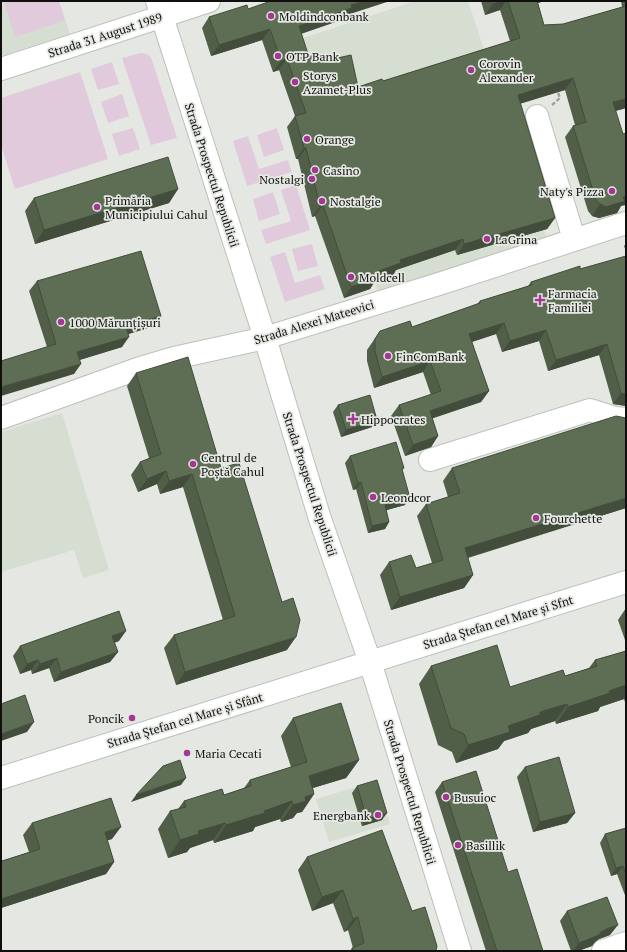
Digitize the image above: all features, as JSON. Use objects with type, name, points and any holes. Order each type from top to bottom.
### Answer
[{"type":"main road","name":"Strada 31 August 1989","points":[[1,69],[159,9],[209,1]]},
{"type":"main road","name":"Strada Prospectul Republicii","points":[[159,9],[265,338],[320,519],[370,662],[460,951]]},
{"type":"main road","points":[[537,116],[574,239]]},
{"type":"main road","name":"Strada Alexei Mateevici","points":[[1,418],[146,366],[174,358],[265,338],[442,283],[626,223]]},
{"type":"main road","points":[[430,460],[590,410],[615,418],[626,418]]},
{"type":"main road","name":"Strada Ștefan cel Mare și Sfnt","points":[[370,662],[626,582]]},
{"type":"main road","name":"Strada Ștefan cel Mare și Sfânt","points":[[1,778],[370,662]]},
{"type":"main road","points":[[603,951],[626,943]]},
{"type":"path","points":[[537,116],[560,98],[555,83]]},
{"type":"shaded area","points":[[1,1],[59,1],[70,34],[1,56]]},
{"type":"shaded area","points":[[4,1],[59,1],[65,20],[15,37]]},
{"type":"shaded area","points":[[415,1],[468,1],[547,240],[379,295],[294,41]]},
{"type":"shaded area","points":[[141,53],[147,54],[151,57],[177,138],[151,145],[122,58]]},
{"type":"shaded area","points":[[112,62],[119,84],[98,90],[91,69]]},
{"type":"shaded area","points":[[80,72],[108,159],[15,189],[1,145],[1,98]]},
{"type":"shaded area","points":[[122,94],[129,116],[108,123],[101,102]]},
{"type":"shaded area","points":[[133,128],[140,149],[119,156],[112,134]]},
{"type":"shaded area","points":[[277,128],[284,150],[264,157],[257,135]]},
{"type":"shaded area","points":[[248,136],[259,169],[288,160],[292,172],[247,186],[233,141]]},
{"type":"shaded area","points":[[296,185],[310,230],[266,244],[261,230],[291,221],[281,190]]},
{"type":"shaded area","points":[[273,192],[280,214],[259,221],[253,199]]},
{"type":"shaded area","points":[[312,244],[318,266],[298,271],[292,249]]},
{"type":"shaded area","points":[[285,252],[295,283],[320,275],[325,289],[285,302],[270,257]]},
{"type":"shaded area","points":[[62,413],[109,570],[83,578],[74,550],[1,572],[1,432]]},
{"type":"shaded area","points":[[377,781],[390,824],[329,842],[316,799]]},
{"type":"building","points":[[271,1],[364,1],[351,5],[352,8],[299,26],[309,57],[316,54],[319,62],[351,55],[358,87],[382,79],[383,81],[520,38],[508,1],[537,1],[544,25],[563,24],[626,6],[626,99],[613,102],[623,134],[626,133],[626,196],[623,197],[625,201],[606,207],[596,200],[573,126],[586,122],[573,78],[518,95],[555,218],[464,244],[463,239],[400,260],[401,263],[376,272],[378,277],[351,287],[323,205],[320,206],[306,148],[304,148],[295,116],[306,113],[287,59],[281,61],[270,29],[219,45],[209,17],[247,5],[248,9]]},
{"type":"building","points":[[492,1],[501,1],[493,4]]},
{"type":"building","name":"Primăria Municipiului Cahul","points":[[168,157],[178,189],[44,230],[34,198]]},
{"type":"building","points":[[141,251],[161,316],[126,326],[129,337],[77,352],[81,364],[1,387],[1,361],[56,344],[37,281]]},
{"type":"building","points":[[626,256],[626,394],[621,393],[607,344],[556,360],[546,330],[510,341],[504,323],[469,334],[489,391],[430,411],[438,436],[413,445],[399,405],[441,391],[430,361],[382,377],[375,351],[375,339],[380,331],[410,321],[412,327],[480,303],[480,301],[532,285],[531,282],[580,266],[580,269]]},
{"type":"building","points":[[188,357],[221,468],[239,463],[282,602],[293,598],[300,620],[296,637],[185,672],[174,635],[235,616],[192,474],[169,481],[166,471],[147,479],[140,462],[161,454],[136,373]]},
{"type":"building","name":"Hippocrates","points":[[370,395],[377,420],[346,430],[338,405]]},
{"type":"building","points":[[616,416],[626,418],[626,498],[465,548],[473,575],[400,597],[389,562],[411,555],[416,568],[443,560],[426,504],[460,493],[452,468]]},
{"type":"building","points":[[396,442],[404,468],[402,469],[410,498],[385,505],[389,522],[372,526],[361,482],[358,483],[350,456]]},
{"type":"building","points":[[119,611],[126,631],[112,636],[118,652],[61,672],[57,658],[40,664],[38,660],[27,664],[20,646]]},
{"type":"building","points":[[497,645],[510,687],[563,670],[565,676],[597,666],[595,660],[626,651],[626,685],[609,691],[610,693],[568,707],[567,704],[540,712],[540,715],[508,726],[510,732],[468,745],[464,734],[451,728],[431,666]]},
{"type":"building","points":[[25,695],[34,722],[1,734],[1,704]]},
{"type":"building","points":[[341,703],[359,760],[309,776],[314,794],[305,797],[306,801],[293,805],[292,801],[264,811],[265,813],[226,825],[225,823],[198,831],[199,834],[180,840],[170,811],[186,807],[184,801],[222,789],[224,795],[251,786],[250,780],[307,762],[293,718]]},
{"type":"building","points":[[559,757],[575,813],[540,822],[525,767]]},
{"type":"building","points":[[180,760],[186,778],[136,795],[163,766]]},
{"type":"building","points":[[476,771],[508,872],[517,869],[543,951],[497,951],[442,782]]},
{"type":"building","points":[[377,780],[387,813],[367,819],[357,786]]},
{"type":"building","points":[[111,798],[121,827],[105,832],[114,862],[1,899],[1,858],[2,861],[40,849],[32,823]]},
{"type":"building","points":[[626,828],[626,874],[623,866],[616,868],[605,834]]},
{"type":"building","points":[[382,830],[412,911],[425,907],[437,946],[436,951],[353,951],[352,948],[364,943],[358,917],[353,919],[343,890],[322,897],[307,857]]},
{"type":"building","points":[[607,897],[618,925],[606,929],[599,935],[579,943],[567,911]]},
{"type":"place","name":"Moldindconbank","points":[[271,16]]},
{"type":"place","name":"OTP Bank","points":[[278,56]]},
{"type":"place","name":"Corovin Alexander","points":[[471,70]]},
{"type":"place","name":"Storys Azamet-Plus","points":[[295,82]]},
{"type":"place","name":"Orange","points":[[307,139]]},
{"type":"place","name":"Casino","points":[[315,170]]},
{"type":"place","name":"Nostalgi","points":[[312,179]]},
{"type":"place","name":"Naty's Pizza","points":[[612,191]]},
{"type":"place","name":"Nostalgie","points":[[322,201]]},
{"type":"place","name":"Primăria Municipiului Cahul","points":[[97,207]]},
{"type":"place","name":"LaGrina","points":[[487,239]]},
{"type":"place","name":"Moldcell","points":[[351,277]]},
{"type":"place","name":"Farmacia Familiei","points":[[540,300]]},
{"type":"place","name":"1000 Mărunțișuri","points":[[61,322]]},
{"type":"place","name":"FinComBank","points":[[388,356]]},
{"type":"place","name":"Hippocrates","points":[[353,419]]},
{"type":"place","name":"Centrul de Poștă Cahul","points":[[193,464]]},
{"type":"place","name":"Leondcor","points":[[373,497]]},
{"type":"place","name":"Fourchette","points":[[536,518]]},
{"type":"place","name":"Poncik","points":[[132,718]]},
{"type":"place","name":"Maria Cecati","points":[[187,753]]},
{"type":"place","name":"Busuioc","points":[[446,797]]},
{"type":"place","name":"Energbank","points":[[378,815]]},
{"type":"place","name":"Basillik","points":[[458,845]]}]
